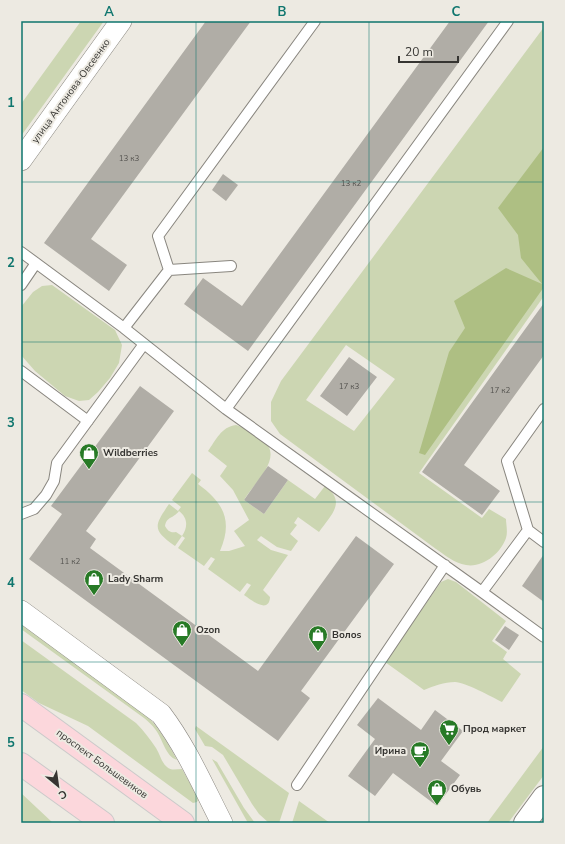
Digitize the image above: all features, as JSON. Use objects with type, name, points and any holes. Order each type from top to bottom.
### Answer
[{"type":"main road","name":"проспект Большевиков","points":[[21,706],[184,823]]},
{"type":"main road","points":[[21,764],[103,823]]},
{"type":"street","name":"улица Антонова-Овсеенко","points":[[21,160],[121,21]]},
{"type":"street","points":[[21,611],[161,714],[190,760],[222,823]]},
{"type":"street","points":[[525,823],[544,797]]},
{"type":"lane","points":[[169,270],[158,236],[315,21]]},
{"type":"lane","points":[[226,408],[508,21]]},
{"type":"lane","points":[[21,252],[124,328],[226,408],[544,637]]},
{"type":"lane","points":[[21,285],[36,263]]},
{"type":"lane","points":[[124,328],[169,270],[231,266]]},
{"type":"lane","points":[[21,514],[34,508],[46,495],[54,481],[57,464],[144,344]]},
{"type":"lane","points":[[21,371],[88,421]]},
{"type":"lane","points":[[544,409],[507,461],[528,530],[544,542]]},
{"type":"lane","points":[[482,592],[528,530]]},
{"type":"lane","points":[[297,785],[445,565]]},
{"type":"green space","points":[[81,21],[104,21],[21,136],[21,104]]},
{"type":"green space","points":[[544,27],[544,296],[419,473],[482,518],[489,509],[506,519],[507,536],[504,544],[496,554],[485,562],[472,565],[466,565],[454,561],[436,549],[280,434],[271,421],[271,402],[281,381]],"holes":[[[346,345],[395,379],[354,431],[306,400]]]},
{"type":"green space","points":[[544,147],[544,287],[425,455],[419,453],[449,352],[465,328],[454,301],[506,268],[542,284],[521,258],[518,235],[498,208]]},
{"type":"green space","points":[[52,285],[115,330],[122,345],[119,363],[110,378],[89,400],[79,401],[65,396],[35,371],[21,355],[21,307],[33,292],[42,286]]},
{"type":"green space","points":[[236,425],[266,443],[270,452],[270,459],[263,474],[244,500],[264,514],[288,480],[315,499],[325,486],[332,492],[336,503],[335,509],[319,532],[298,517],[294,523],[297,525],[290,534],[298,541],[291,551],[277,547],[261,536],[257,540],[271,550],[288,555],[263,590],[270,597],[269,602],[266,605],[259,604],[244,595],[251,585],[247,583],[240,592],[208,569],[215,559],[211,557],[204,566],[178,548],[185,538],[182,536],[175,546],[162,536],[158,527],[160,518],[169,504],[178,511],[181,507],[172,500],[192,473],[201,480],[198,484],[214,498],[224,513],[226,531],[220,551],[229,551],[245,546],[234,531],[249,520],[233,490],[220,476],[227,466],[208,451],[219,435],[226,428]],"holes":[[[179,511],[184,517],[186,526],[182,536],[176,532],[169,531],[165,526],[167,521]]]},
{"type":"green space","points":[[448,579],[456,582],[506,621],[492,641],[507,652],[503,659],[521,674],[502,702],[465,684],[455,682],[443,683],[424,690],[385,662],[441,582]]},
{"type":"green space","points":[[21,624],[146,715],[163,736],[177,760],[170,755],[164,747],[158,733],[147,720],[21,629]]},
{"type":"green space","points":[[21,640],[136,723],[154,745],[165,765],[174,770],[182,769],[197,796],[197,802],[193,803],[88,726],[39,703],[21,690]]},
{"type":"green space","points":[[196,726],[289,793],[279,823],[269,823],[259,814],[223,755],[212,747],[205,746],[195,729]]},
{"type":"green space","points":[[544,746],[544,775],[508,823],[487,823]]},
{"type":"green space","points":[[212,759],[217,762],[244,808],[255,823],[248,823]]},
{"type":"green space","points":[[21,793],[53,823],[21,823]]},
{"type":"green space","points":[[299,801],[330,823],[292,823]]},
{"type":"building","points":[[206,21],[251,21],[91,239],[127,265],[109,291],[44,243]]},
{"type":"building","points":[[450,21],[489,21],[248,351],[184,304],[203,278],[242,306]]},
{"type":"building","points":[[223,174],[238,185],[226,201],[212,190]]},
{"type":"building","points":[[544,303],[544,355],[464,465],[500,491],[482,515],[422,472]]},
{"type":"building","points":[[349,357],[377,377],[347,416],[320,396]]},
{"type":"building","points":[[140,386],[174,411],[86,531],[96,539],[90,548],[258,671],[356,536],[394,564],[301,691],[310,698],[278,741],[29,559],[62,514],[51,506]]},
{"type":"building","points":[[268,466],[288,480],[264,514],[244,500]]},
{"type":"building","points":[[544,554],[544,602],[522,586]]},
{"type":"building","points":[[505,626],[519,635],[509,650],[495,640]]},
{"type":"building","points":[[378,698],[421,730],[435,710],[463,731],[441,761],[460,775],[437,806],[393,773],[375,796],[348,776],[375,739],[357,725]]},
{"type":"place","name":"Wildberries","points":[[89,470]]},
{"type":"place","name":"Lady Sharm","points":[[94,596]]},
{"type":"place","name":"Ozon","points":[[182,647]]},
{"type":"place","name":"Волоs","points":[[318,652]]},
{"type":"place","name":"Прод маркет","points":[[449,746]]},
{"type":"place","name":"Ирина","points":[[420,768]]},
{"type":"place","name":"Обувь","points":[[437,806]]}]
